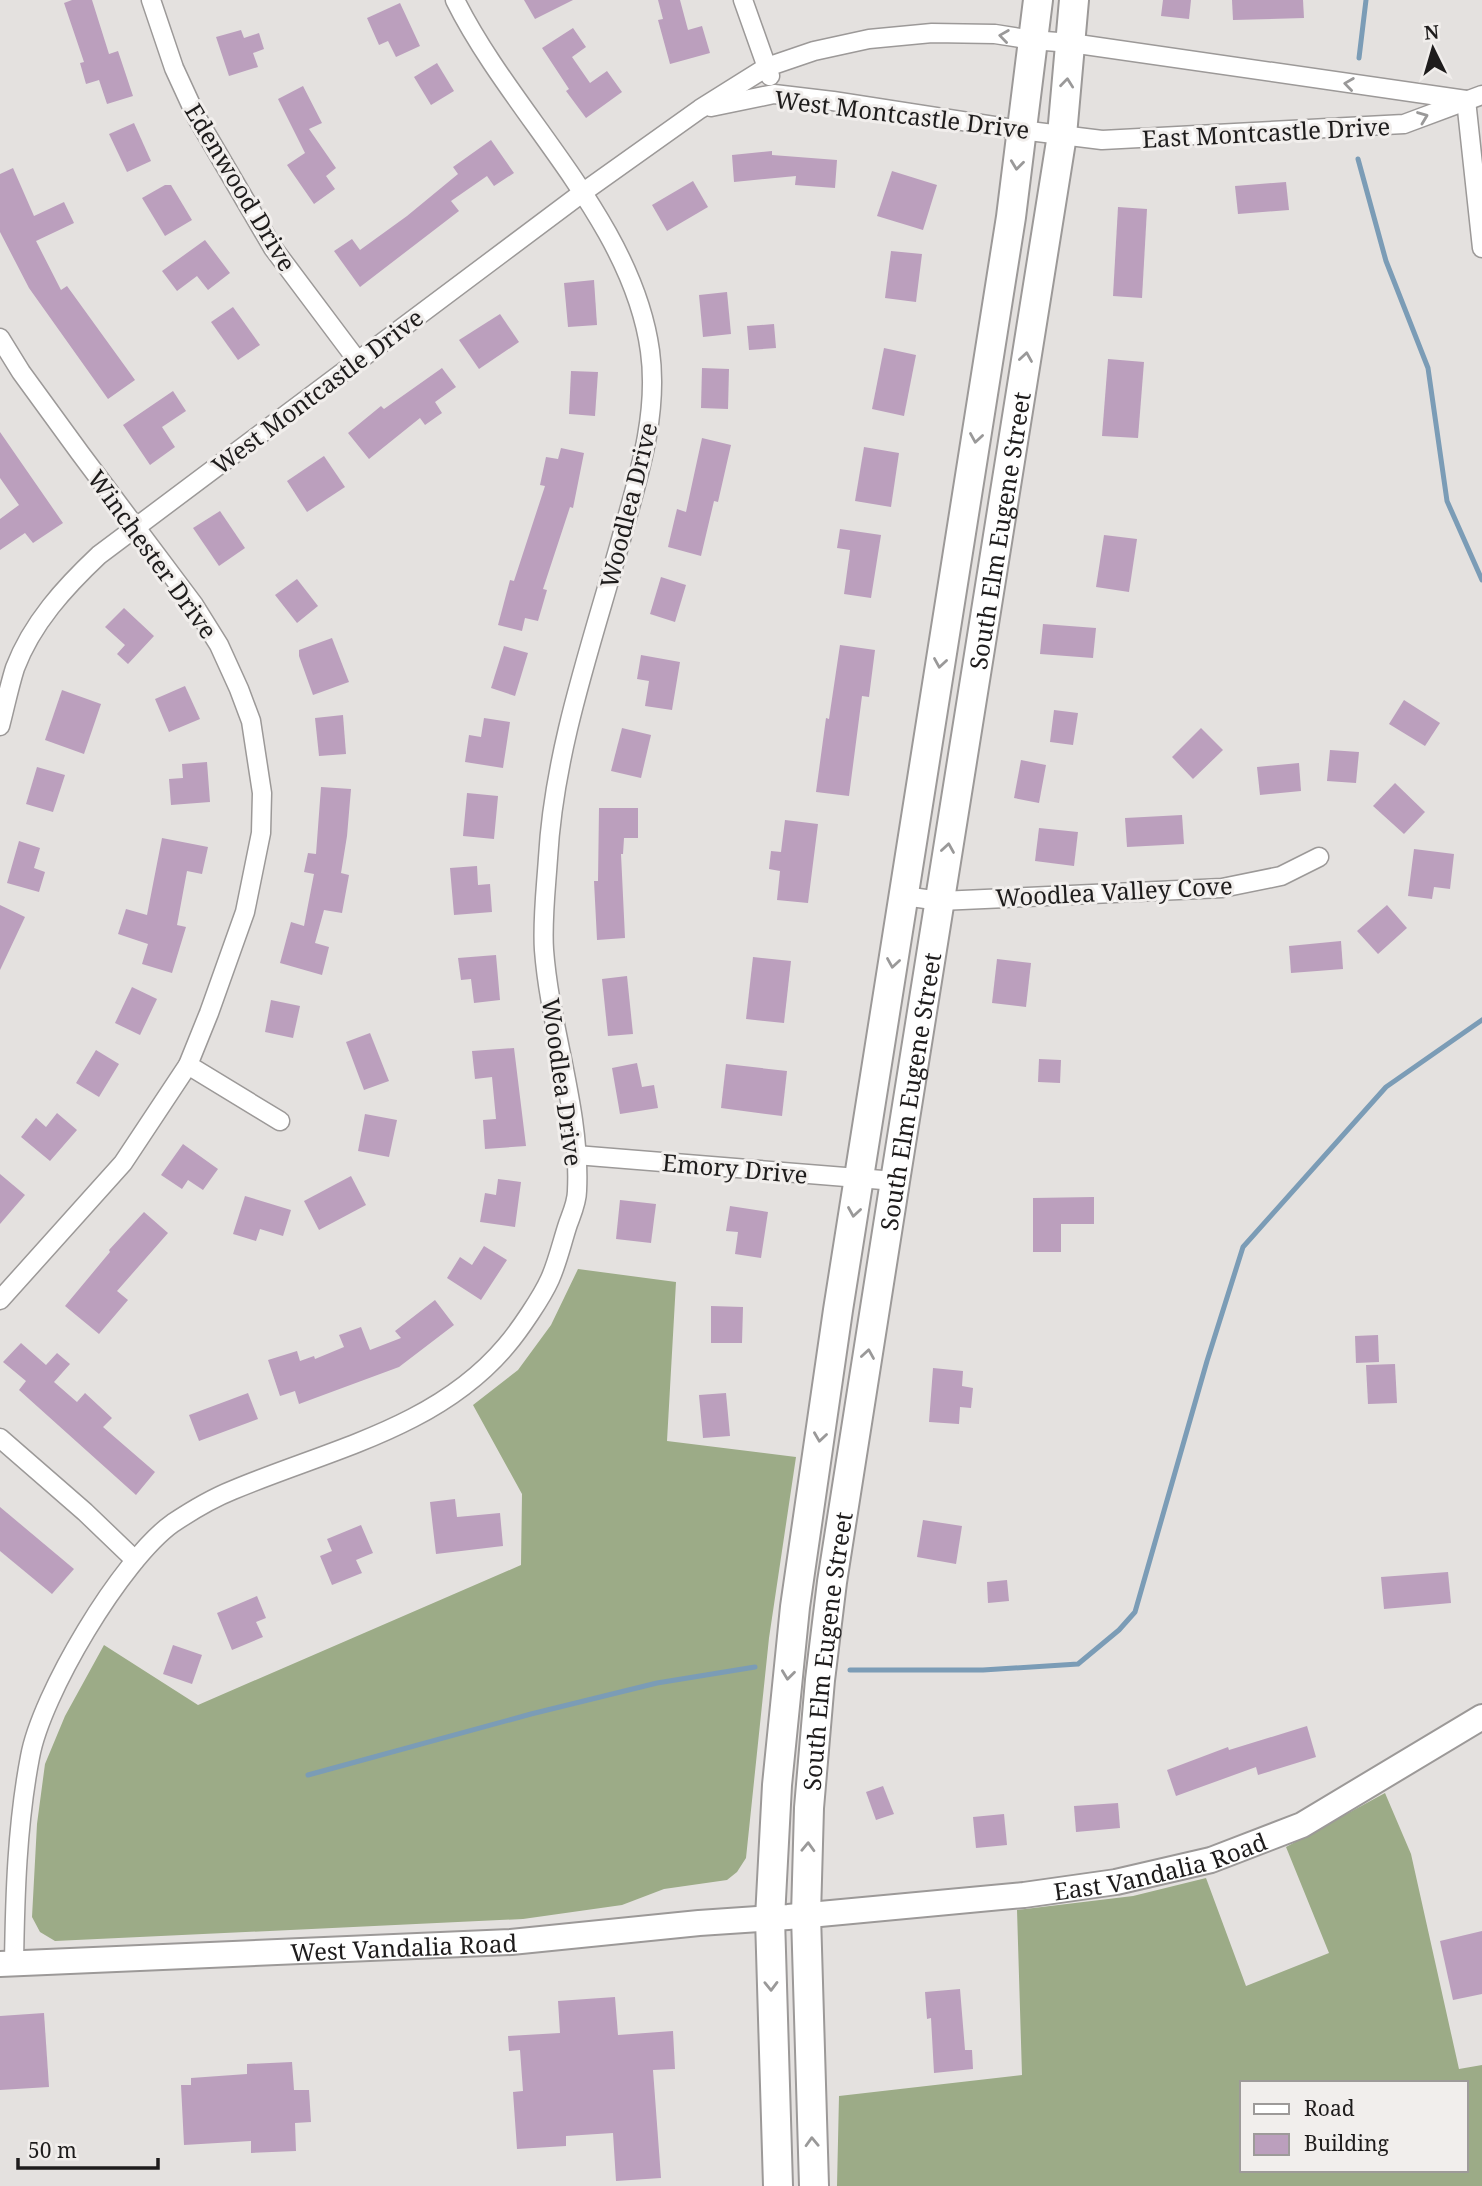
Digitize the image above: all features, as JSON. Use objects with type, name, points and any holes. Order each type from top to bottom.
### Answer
[{"type":"main road","name":"South Elm Eugene Street","points":[[778,2186],[770,1918],[777,1785],[795,1607],[859,1179],[1011,217],[1038,0]]},
{"type":"main road","name":"South Elm Eugene Street","points":[[814,2186],[806,1915],[809,1808],[820,1680],[832,1582],[1062,135],[1074,0]]},
{"type":"main road","name":"East Vandalia Road","points":[[806,1915],[1024,1895],[1116,1882],[1211,1860],[1303,1825],[1482,1717]]},
{"type":"main road","name":"West Vandalia Road","points":[[7,1964],[511,1942],[806,1915]]},
{"type":"street","name":"Edenwood Drive","points":[[151,0],[174,68],[197,118],[273,248],[357,360]]},
{"type":"street","name":"Woodlea Drive","points":[[7,1964],[30,1752],[44,1711],[73,1654],[135,1560],[171,1525],[229,1491],[312,1461],[422,1415],[470,1381],[507,1346],[549,1282],[578,1196],[576,1155],[544,949],[548,850],[564,744],[643,463],[652,406],[650,351],[637,300],[621,259],[582,193],[504,80],[455,0]]},
{"type":"street","points":[[743,0],[768,67],[774,94]]},
{"type":"street","name":"West Montcastle Drive","points":[[0,726],[16,667],[35,628],[64,588],[99,555],[582,193],[700,109],[768,67],[814,51],[869,39],[919,34],[995,34],[1071,43]]},
{"type":"street","name":"East Montcastle Drive","points":[[1071,43],[1474,98]]},
{"type":"street","name":"West Montcastle Drive","points":[[700,109],[774,94],[1062,135]]},
{"type":"street","points":[[1474,98],[1482,248]]},
{"type":"street","name":"East Montcastle Drive","points":[[1062,135],[1102,140],[1404,124],[1474,98]]},
{"type":"street","name":"Winchester Drive","points":[[0,338],[28,382],[194,604],[219,645],[251,721],[262,793],[261,833],[245,912],[188,1065],[123,1163],[0,1300]]},
{"type":"street","name":"Woodlea Valley Cove","points":[[904,896],[940,901],[1222,888],[1281,876],[1319,857]]},
{"type":"street","points":[[188,1065],[280,1121]]},
{"type":"street","name":"Emory Drive","points":[[576,1155],[895,1181]]},
{"type":"street","points":[[0,1438],[135,1560]]},
{"type":"green space","points":[[578,1269],[676,1282],[667,1441],[796,1457],[769,1638],[746,1858],[737,1872],[727,1880],[664,1889],[622,1905],[523,1919],[55,1941],[40,1932],[32,1917],[37,1824],[45,1764],[65,1716],[104,1645],[198,1705],[521,1565],[522,1494],[473,1405],[518,1370],[551,1325]]},
{"type":"green space","points":[[1385,1793],[1411,1854],[1459,2069],[1482,2065],[1482,2186],[837,2186],[839,2096],[1022,2075],[1017,1910],[1133,1896],[1206,1878],[1246,1986],[1329,1953],[1286,1847]]},
{"type":"building","points":[[72,0],[92,0],[109,54],[118,51],[133,96],[107,104],[99,80],[86,84],[80,63],[84,62],[64,3]]},
{"type":"building","points":[[524,0],[573,0],[535,19]]},
{"type":"building","points":[[658,0],[680,0],[688,30],[702,26],[710,53],[670,64],[658,20],[663,19]]},
{"type":"building","points":[[1163,0],[1191,0],[1189,19],[1161,16]]},
{"type":"building","points":[[1232,0],[1303,0],[1304,18],[1233,20]]},
{"type":"building","points":[[400,3],[420,46],[396,57],[388,41],[379,45],[367,18]]},
{"type":"building","points":[[573,28],[586,47],[572,57],[590,83],[607,71],[622,92],[586,118],[566,91],[569,89],[542,48]]},
{"type":"building","points":[[241,30],[244,38],[259,33],[264,49],[253,53],[258,67],[229,76],[216,37]]},
{"type":"building","points":[[437,63],[454,91],[431,105],[414,77]]},
{"type":"building","points":[[303,86],[322,123],[309,129],[336,168],[326,176],[335,189],[314,204],[287,165],[305,153],[278,99]]},
{"type":"building","points":[[134,123],[151,161],[127,172],[109,134]]},
{"type":"building","points":[[491,140],[514,173],[494,186],[487,176],[451,201],[459,211],[360,287],[334,251],[352,239],[360,250],[458,174],[453,167]]},
{"type":"building","points":[[772,151],[772,155],[837,160],[835,188],[795,185],[796,176],[734,182],[732,155]]},
{"type":"building","points":[[13,168],[34,216],[64,202],[74,223],[36,241],[61,290],[67,286],[135,380],[108,399],[29,288],[0,232],[0,174]]},
{"type":"building","points":[[892,171],[937,185],[923,230],[877,216]]},
{"type":"building","points":[[693,181],[708,207],[667,231],[652,205]]},
{"type":"building","points":[[1286,182],[1289,210],[1238,214],[1235,186]]},
{"type":"building","points":[[165,185],[171,185],[192,220],[165,236],[142,198]]},
{"type":"building","points":[[1118,207],[1147,209],[1142,298],[1113,296]]},
{"type":"building","points":[[205,240],[230,273],[208,290],[197,276],[177,291],[162,271]]},
{"type":"building","points":[[891,251],[922,254],[916,302],[885,298]]},
{"type":"building","points":[[594,280],[597,325],[568,327],[564,283]]},
{"type":"building","points":[[727,292],[731,334],[703,337],[699,295]]},
{"type":"building","points":[[233,307],[260,345],[238,360],[211,322]]},
{"type":"building","points":[[500,314],[519,342],[479,369],[459,340]]},
{"type":"building","points":[[774,324],[776,348],[749,350],[747,326]]},
{"type":"building","points":[[884,348],[916,355],[904,416],[872,409]]},
{"type":"building","points":[[1108,359],[1144,362],[1138,438],[1102,436]]},
{"type":"building","points":[[442,368],[456,387],[435,402],[442,413],[425,425],[420,418],[369,459],[348,433],[381,406],[384,409]]},
{"type":"building","points":[[702,368],[729,369],[728,409],[701,408]]},
{"type":"building","points":[[571,371],[598,372],[595,416],[569,414]]},
{"type":"building","points":[[173,391],[186,411],[162,427],[175,447],[150,465],[123,425]]},
{"type":"building","points":[[0,432],[63,523],[33,543],[25,533],[0,550],[0,519],[19,505],[0,478]]},
{"type":"building","points":[[702,438],[731,445],[718,502],[714,501],[701,556],[668,547],[677,509],[686,512]]},
{"type":"building","points":[[864,447],[899,453],[891,507],[855,501]]},
{"type":"building","points":[[561,448],[584,453],[573,508],[570,507],[543,589],[547,590],[538,621],[525,618],[522,631],[498,625],[510,580],[514,581],[545,486],[540,485],[546,457],[558,459]]},
{"type":"building","points":[[324,456],[345,487],[307,512],[287,481]]},
{"type":"building","points":[[220,511],[245,548],[219,566],[193,528]]},
{"type":"building","points":[[840,529],[881,535],[871,598],[844,594],[850,550],[837,548]]},
{"type":"building","points":[[1104,535],[1137,539],[1129,592],[1096,587]]},
{"type":"building","points":[[661,577],[686,585],[675,622],[650,614]]},
{"type":"building","points":[[297,579],[318,606],[297,623],[275,595]]},
{"type":"building","points":[[124,608],[154,636],[128,664],[117,654],[125,645],[105,627]]},
{"type":"building","points":[[1043,624],[1096,628],[1093,658],[1040,654]]},
{"type":"building","points":[[332,638],[349,682],[313,695],[299,650]]},
{"type":"building","points":[[840,645],[875,650],[869,697],[862,696],[849,796],[816,792]]},
{"type":"building","points":[[504,646],[528,653],[515,696],[491,688]]},
{"type":"building","points":[[641,655],[680,662],[672,710],[645,706],[649,681],[637,679]]},
{"type":"building","points":[[185,686],[200,719],[169,732],[155,699]]},
{"type":"building","points":[[62,690],[101,704],[84,754],[45,740]]},
{"type":"building","points":[[1404,700],[1440,723],[1425,746],[1389,724]]},
{"type":"building","points":[[1054,710],[1078,713],[1073,745],[1050,742]]},
{"type":"building","points":[[343,715],[346,754],[319,756],[315,718]]},
{"type":"building","points":[[484,718],[510,722],[503,768],[465,762],[469,735],[481,737]]},
{"type":"building","points":[[622,728],[651,735],[641,778],[611,771]]},
{"type":"building","points":[[1201,728],[1223,750],[1193,779],[1172,757]]},
{"type":"building","points":[[1330,750],[1359,752],[1356,783],[1327,781]]},
{"type":"building","points":[[1021,760],[1046,765],[1039,803],[1014,798]]},
{"type":"building","points":[[207,762],[210,802],[171,805],[169,779],[183,778],[182,764]]},
{"type":"building","points":[[1299,763],[1301,791],[1260,795],[1257,767]]},
{"type":"building","points":[[37,767],[65,775],[53,812],[26,804]]},
{"type":"building","points":[[1395,783],[1425,812],[1404,834],[1373,806]]},
{"type":"building","points":[[321,787],[351,789],[341,873],[349,875],[342,913],[324,910],[315,943],[329,947],[322,975],[280,963],[291,922],[304,926],[314,874],[304,872],[308,853],[316,854]]},
{"type":"building","points":[[467,793],[498,796],[494,839],[463,836]]},
{"type":"building","points":[[599,808],[638,808],[638,838],[624,838],[621,854],[625,938],[597,940],[594,881],[598,881]]},
{"type":"building","points":[[1182,815],[1184,844],[1127,847],[1125,818]]},
{"type":"building","points":[[785,820],[818,824],[808,903],[777,900],[780,871],[769,869],[771,851],[781,852]]},
{"type":"building","points":[[1039,828],[1078,832],[1074,866],[1035,861]]},
{"type":"building","points":[[162,838],[208,847],[202,874],[187,871],[177,925],[186,927],[172,973],[142,964],[148,944],[118,934],[126,909],[147,915]]},
{"type":"building","points":[[19,841],[40,848],[34,868],[45,872],[39,892],[7,883]]},
{"type":"building","points":[[1414,849],[1454,854],[1450,889],[1434,887],[1432,899],[1408,896]]},
{"type":"building","points":[[477,866],[478,885],[490,884],[492,912],[454,915],[450,868]]},
{"type":"building","points":[[0,905],[25,917],[0,970]]},
{"type":"building","points":[[1387,905],[1407,928],[1378,954],[1357,931]]},
{"type":"building","points":[[1341,941],[1343,969],[1291,973],[1289,946]]},
{"type":"building","points":[[496,955],[500,1000],[474,1003],[471,979],[461,980],[458,958]]},
{"type":"building","points":[[753,957],[791,961],[784,1023],[746,1019]]},
{"type":"building","points":[[997,959],[1031,963],[1026,1007],[992,1003]]},
{"type":"building","points":[[627,976],[633,1034],[608,1036],[602,979]]},
{"type":"building","points":[[132,987],[157,999],[140,1035],[115,1023]]},
{"type":"building","points":[[271,1000],[300,1006],[293,1038],[265,1032]]},
{"type":"building","points":[[370,1033],[389,1081],[364,1090],[346,1042]]},
{"type":"building","points":[[514,1048],[526,1146],[485,1149],[483,1120],[496,1119],[492,1077],[475,1079],[472,1051]]},
{"type":"building","points":[[96,1050],[119,1064],[99,1097],[76,1083]]},
{"type":"building","points":[[1039,1059],[1061,1060],[1060,1083],[1038,1082]]},
{"type":"building","points":[[637,1063],[642,1087],[654,1085],[658,1108],[620,1114],[612,1068]]},
{"type":"building","points":[[726,1064],[787,1071],[782,1116],[721,1108]]},
{"type":"building","points":[[57,1113],[77,1130],[50,1161],[21,1137],[36,1118],[46,1127]]},
{"type":"building","points":[[365,1114],[397,1120],[389,1157],[358,1151]]},
{"type":"building","points":[[183,1144],[218,1169],[203,1190],[188,1180],[182,1189],[161,1175]]},
{"type":"building","points":[[0,1174],[25,1195],[0,1224]]},
{"type":"building","points":[[351,1176],[366,1205],[319,1230],[304,1201]]},
{"type":"building","points":[[498,1179],[521,1182],[515,1227],[480,1222],[485,1193],[496,1195]]},
{"type":"building","points":[[245,1196],[291,1210],[283,1236],[260,1229],[256,1241],[233,1234]]},
{"type":"building","points":[[1094,1197],[1094,1224],[1061,1224],[1061,1252],[1033,1252],[1033,1198]]},
{"type":"building","points":[[620,1200],[656,1204],[651,1243],[616,1239]]},
{"type":"building","points":[[730,1206],[768,1212],[761,1258],[735,1254],[738,1232],[726,1231]]},
{"type":"building","points":[[144,1212],[168,1233],[117,1291],[128,1300],[99,1334],[65,1306],[109,1250]]},
{"type":"building","points":[[484,1246],[507,1260],[481,1300],[447,1278],[460,1257],[472,1265]]},
{"type":"building","points":[[435,1300],[454,1325],[399,1367],[299,1404],[295,1391],[280,1396],[268,1360],[297,1351],[300,1361],[314,1356],[315,1359],[344,1347],[339,1335],[361,1327],[370,1350],[401,1338],[395,1331]]},
{"type":"building","points":[[711,1306],[743,1307],[742,1343],[711,1343]]},
{"type":"building","points":[[1378,1335],[1379,1362],[1356,1363],[1355,1336]]},
{"type":"building","points":[[21,1343],[46,1365],[57,1353],[70,1364],[54,1382],[77,1402],[85,1393],[112,1418],[103,1427],[155,1472],[136,1495],[19,1390],[26,1381],[3,1362]]},
{"type":"building","points":[[1395,1364],[1397,1403],[1368,1404],[1366,1365]]},
{"type":"building","points":[[933,1368],[963,1371],[962,1386],[973,1388],[971,1408],[960,1407],[959,1424],[929,1422]]},
{"type":"building","points":[[248,1393],[258,1419],[199,1441],[189,1415]]},
{"type":"building","points":[[726,1393],[730,1436],[703,1438],[699,1395]]},
{"type":"building","points":[[455,1499],[457,1517],[500,1513],[503,1546],[436,1554],[430,1502]]},
{"type":"building","points":[[0,1507],[74,1569],[52,1594],[0,1551]]},
{"type":"building","points":[[923,1520],[962,1526],[956,1564],[917,1557]]},
{"type":"building","points":[[361,1525],[373,1553],[356,1560],[362,1573],[332,1585],[320,1556],[332,1551],[327,1539]]},
{"type":"building","points":[[1448,1572],[1451,1603],[1384,1609],[1381,1577]]},
{"type":"building","points":[[1007,1580],[1009,1601],[988,1603],[987,1582]]},
{"type":"building","points":[[257,1596],[266,1618],[256,1622],[263,1637],[232,1650],[217,1613]]},
{"type":"building","points":[[173,1645],[202,1655],[192,1684],[163,1674]]},
{"type":"building","points":[[1307,1726],[1316,1757],[1258,1775],[1256,1767],[1176,1796],[1167,1770],[1228,1747],[1229,1750]]},
{"type":"building","points":[[883,1786],[894,1814],[876,1820],[866,1792]]},
{"type":"building","points":[[1118,1803],[1120,1828],[1076,1832],[1074,1806]]},
{"type":"building","points":[[1004,1814],[1007,1845],[976,1848],[973,1817]]},
{"type":"building","points":[[1482,1931],[1482,1994],[1453,2000],[1440,1941]]},
{"type":"building","points":[[960,1989],[965,2050],[972,2050],[973,2069],[934,2073],[931,2018],[927,2019],[925,1992]]},
{"type":"building","points":[[615,1997],[618,2035],[673,2031],[675,2069],[653,2070],[661,2178],[616,2181],[613,2133],[566,2136],[566,2146],[517,2149],[513,2092],[523,2091],[520,2050],[509,2051],[508,2036],[560,2033],[558,2001]]},
{"type":"building","points":[[44,2013],[49,2087],[0,2090],[0,2016]]},
{"type":"building","points":[[292,2062],[294,2090],[309,2090],[311,2122],[295,2123],[296,2151],[251,2153],[251,2141],[184,2145],[181,2085],[191,2085],[191,2078],[247,2074],[247,2064]]},
{"type":"waterway","points":[[1359,58],[1366,0]]},
{"type":"waterway","points":[[1358,159],[1386,261],[1428,368],[1447,501],[1482,580]]},
{"type":"waterway","points":[[850,1670],[983,1670],[1078,1664],[1119,1630],[1135,1612],[1207,1361],[1243,1247],[1386,1087],[1482,1020]]},
{"type":"waterway","points":[[308,1775],[531,1714],[657,1683],[755,1667]]}]
